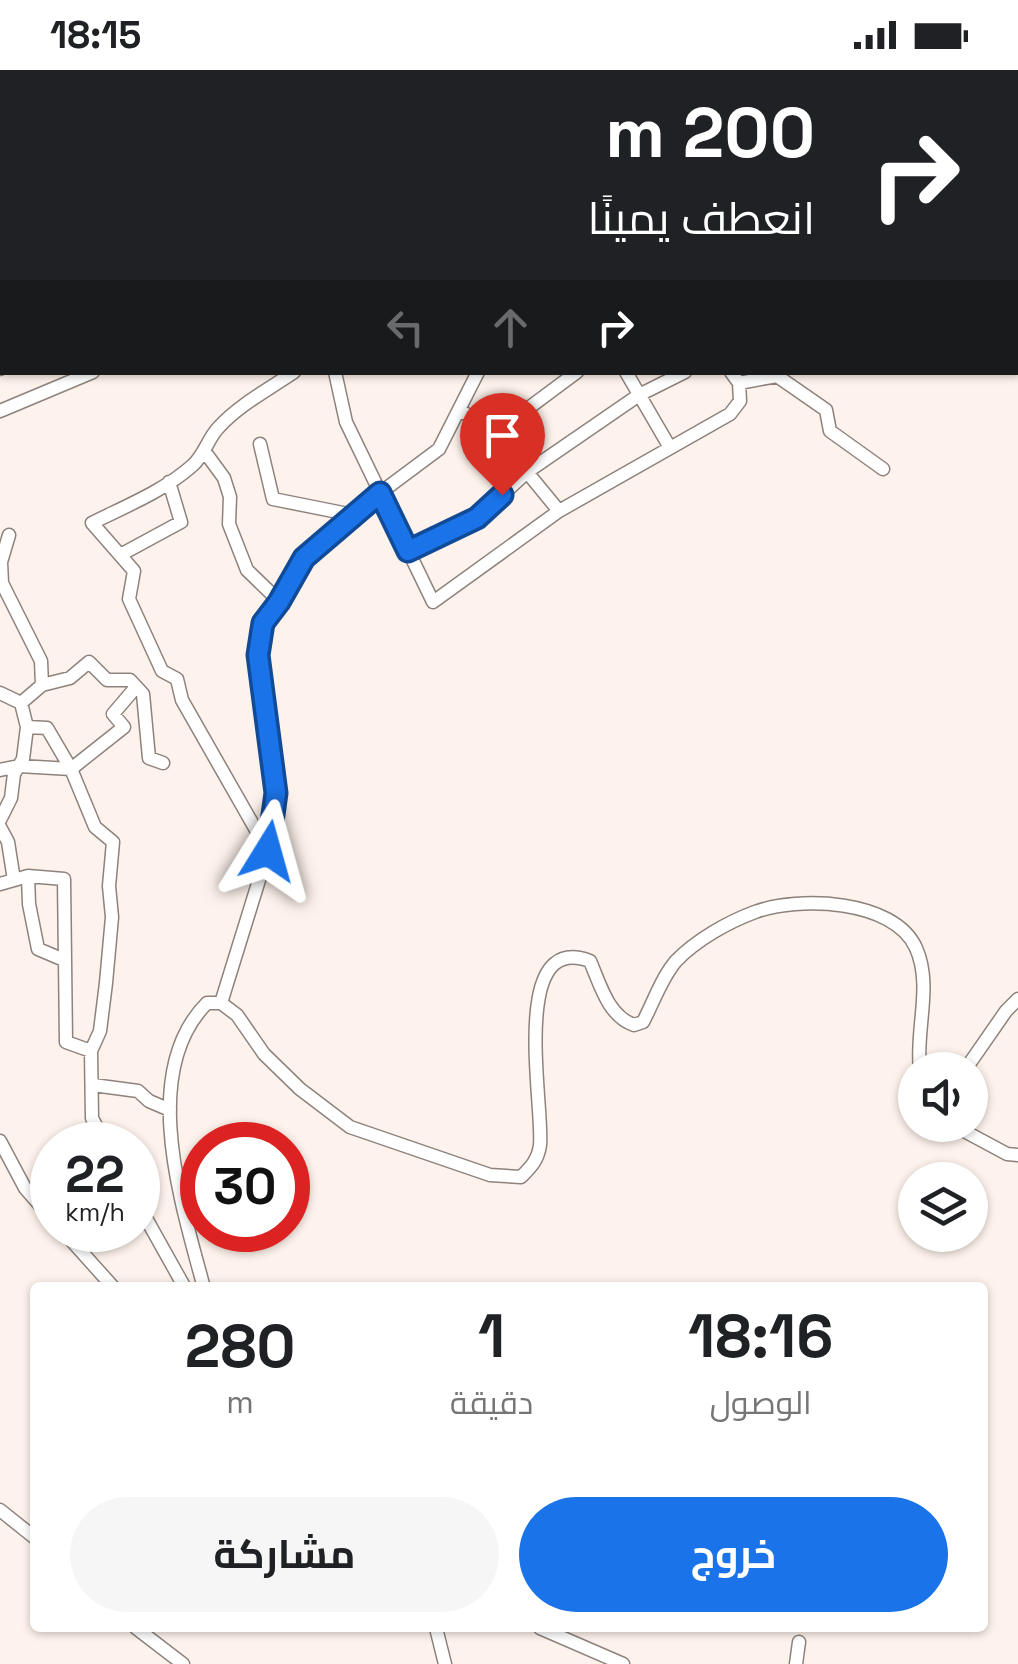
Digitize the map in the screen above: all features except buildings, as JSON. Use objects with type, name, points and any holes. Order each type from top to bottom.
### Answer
[{"type":"street","points":[[0,411],[86,375]]},
{"type":"street","points":[[268,851],[182,700],[177,679],[162,671],[129,598],[134,570],[92,522],[146,496],[193,466],[217,428],[290,375]]},
{"type":"street","points":[[337,375],[346,422],[432,602],[558,511],[730,414],[740,401],[735,378],[777,376],[826,410],[830,431],[883,469]]},
{"type":"street","points":[[220,1003],[268,851],[276,793],[258,655],[263,623],[304,558],[380,493],[439,450],[477,375]]},
{"type":"street","points":[[495,433],[573,375]]},
{"type":"street","points":[[628,375],[669,446]]},
{"type":"street","points":[[408,551],[477,518],[527,472],[639,395],[679,375]]},
{"type":"street","points":[[460,410],[495,433],[558,511]]},
{"type":"street","points":[[260,444],[273,498],[353,515]]},
{"type":"street","points":[[205,452],[224,478],[230,497],[228,524],[248,570],[279,602]]},
{"type":"street","points":[[122,554],[181,522],[169,482]]},
{"type":"street","points":[[9,536],[1,562],[1,583],[41,661],[42,684]]},
{"type":"street","points":[[21,703],[42,684],[70,678],[89,662],[107,680],[130,680],[143,694],[149,758],[164,763]]},
{"type":"street","points":[[0,770],[19,766],[71,769],[124,728],[113,714],[136,687]]},
{"type":"street","points":[[0,693],[21,703]]},
{"type":"street","points":[[21,703],[27,727],[23,759],[14,774],[11,798],[0,823],[8,842],[14,880],[28,904],[38,949],[64,960]]},
{"type":"street","points":[[27,727],[48,728],[71,769],[95,828],[113,842],[106,983],[100,1031],[92,1051],[94,1122]]},
{"type":"street","points":[[14,880],[64,879],[66,1042],[92,1051]]},
{"type":"street","points":[[202,1282],[171,1146],[170,1110],[178,1050],[190,1019],[206,1003],[220,1003],[238,1015],[264,1054],[300,1089],[350,1128],[490,1175],[520,1177],[535,1164],[540,1144],[535,1045],[538,1003],[546,974],[559,958],[574,955],[590,961],[608,1002],[622,1021],[634,1025],[643,1022],[675,962],[711,934],[756,912],[797,904],[849,906],[888,918],[914,944],[924,972],[921,1052]]},
{"type":"street","points":[[978,1052],[1018,999]]},
{"type":"street","points":[[93,1084],[138,1090],[170,1110]]},
{"type":"street","points":[[0,1141],[30,1194]]},
{"type":"street","points":[[984,1142],[1006,1154],[1018,1155]]},
{"type":"street","points":[[160,1243],[182,1282]]},
{"type":"street","points":[[82,1252],[109,1282]]},
{"type":"street","points":[[0,1510],[30,1534]]},
{"type":"street","points":[[141,1632],[183,1664]]},
{"type":"street","points":[[437,1632],[445,1664]]},
{"type":"street","points":[[549,1632],[623,1664]]},
{"type":"street","points":[[796,1664],[799,1642]]},
{"type":"route","points":[[268,851],[276,793],[258,655],[263,623],[304,558],[380,493],[408,551],[477,518],[502,495]]}]
